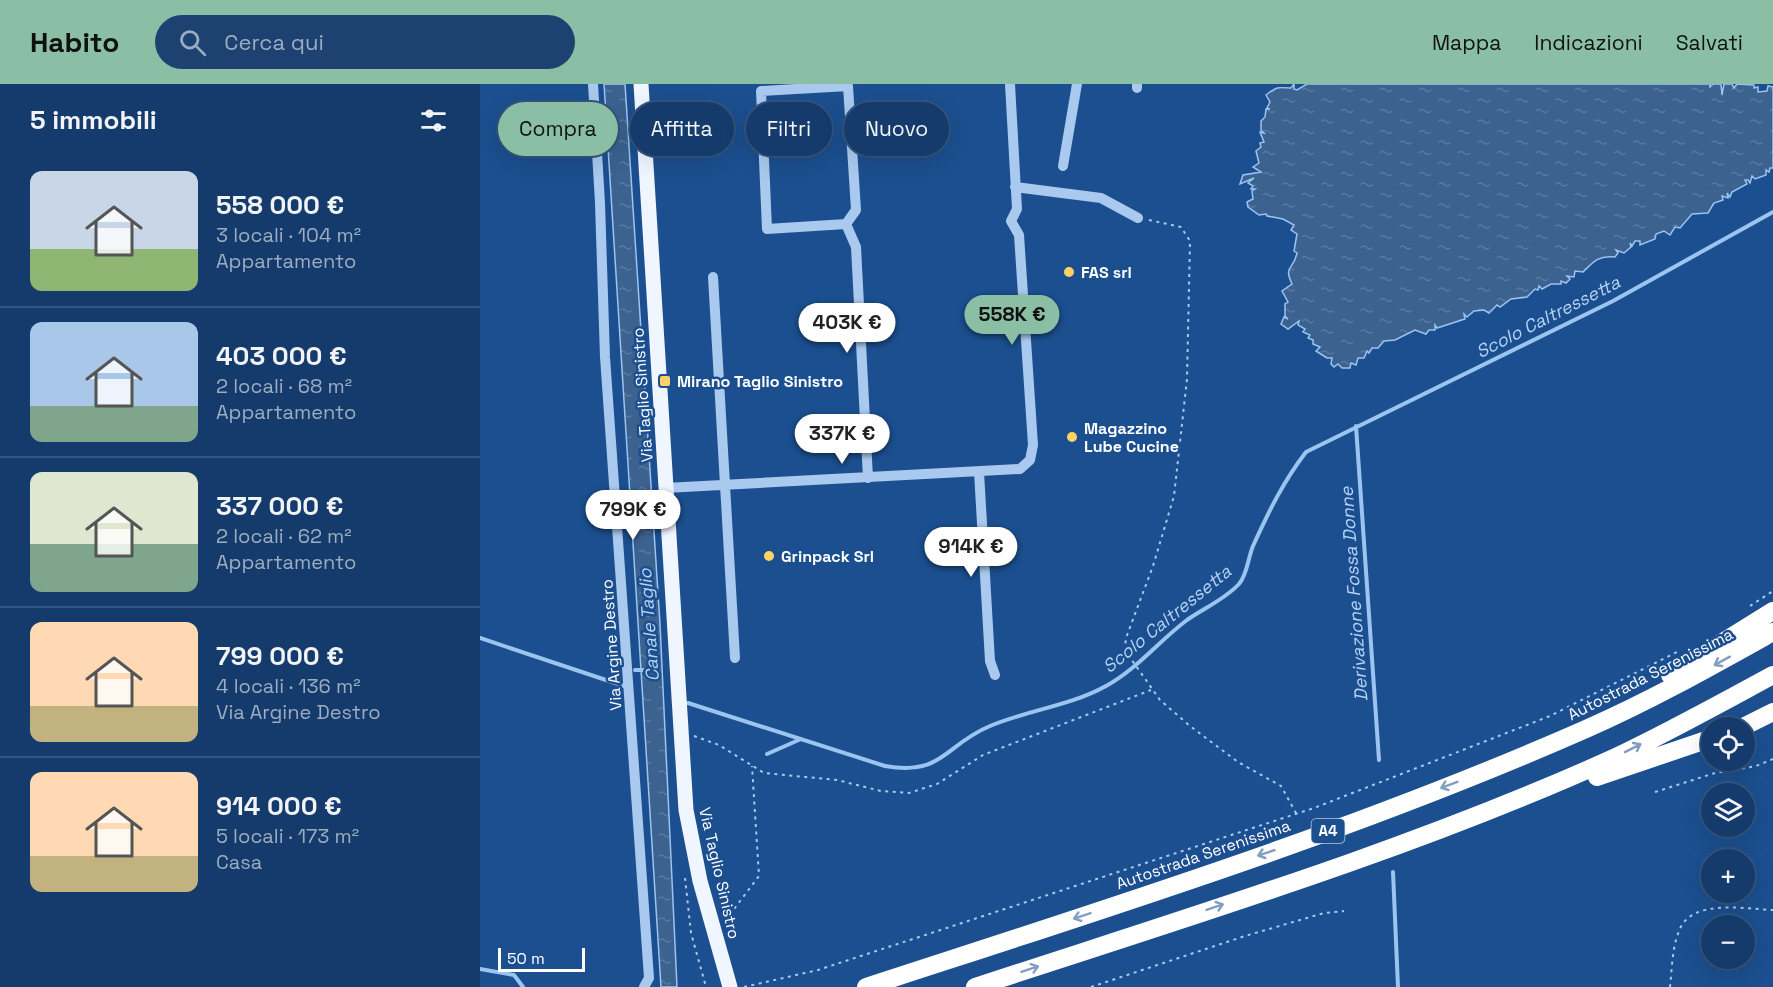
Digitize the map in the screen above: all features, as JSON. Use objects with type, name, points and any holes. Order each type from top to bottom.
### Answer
[{"type":"highway","points":[[1481,773],[1682,669],[1773,611]]},
{"type":"highway","name":"Autostrada Serenissima","points":[[866,987],[1263,855],[1481,773],[1588,728],[1713,666],[1773,632]]},
{"type":"highway","name":"A4","points":[[975,987],[1315,874],[1534,792],[1617,756],[1773,675]]},
{"type":"highway","points":[[1755,721],[1773,712]]},
{"type":"highway","points":[[1315,874],[1362,865],[1532,804],[1608,773],[1701,742]]},
{"type":"main road","name":"Via Taglio Sinistro","points":[[641,84],[680,732],[688,827],[700,880],[735,983]]},
{"type":"street","name":"Via Argine Destro","points":[[592,84],[600,203],[605,357],[649,978],[644,987]]},
{"type":"street","points":[[665,488],[1020,469],[1030,460],[1034,445],[1019,235],[1011,221],[1017,209],[1010,84]]},
{"type":"street","points":[[1063,166],[1077,84]]},
{"type":"street","points":[[848,86],[856,210],[846,224],[767,229],[761,91],[848,86]]},
{"type":"street","points":[[1015,187],[1101,198],[1138,218]]},
{"type":"street","points":[[846,224],[856,247],[867,478]]},
{"type":"street","points":[[713,277],[735,658]]},
{"type":"street","points":[[979,471],[990,661],[995,675]]},
{"type":"path","points":[[1138,218],[1180,227],[1190,241],[1187,277],[1187,379],[1174,496],[1153,566],[1126,638],[1129,656],[1144,673],[1151,690],[1190,726],[1238,762],[1281,786],[1296,813]]},
{"type":"path","points":[[1743,612],[1773,591]]},
{"type":"path","points":[[735,983],[743,987],[818,970],[1296,813],[1383,782],[1550,716],[1681,650]]},
{"type":"path","points":[[680,732],[719,746],[764,773],[837,780],[881,791],[909,793],[937,784],[983,755],[1151,690]]},
{"type":"path","points":[[1655,792],[1715,773],[1756,766],[1773,759]]},
{"type":"path","points":[[730,935],[728,917],[759,876],[752,766]]},
{"type":"path","points":[[684,875],[692,933],[706,987]]},
{"type":"path","points":[[1670,987],[1678,932],[1689,916],[1698,912],[1723,908],[1773,910]]},
{"type":"path","points":[[1091,987],[1257,933],[1324,913],[1344,911]]},
{"type":"water","name":"Canale Taglio","points":[[604,84],[625,84],[660,624],[677,987],[661,987],[609,156],[618,156],[618,102],[605,102]]},
{"type":"water","points":[[1294,84],[1294,89],[1297,90],[1307,84],[1710,84],[1710,87],[1713,84],[1721,84],[1722,95],[1724,84],[1732,84],[1734,88],[1737,84],[1754,85],[1754,88],[1758,87],[1758,92],[1767,91],[1768,86],[1773,87],[1773,168],[1770,168],[1769,172],[1766,170],[1766,175],[1755,179],[1752,176],[1750,183],[1745,180],[1747,184],[1732,192],[1730,197],[1727,193],[1728,198],[1722,196],[1723,200],[1714,203],[1708,213],[1692,214],[1680,228],[1675,227],[1670,235],[1664,231],[1656,234],[1655,239],[1640,245],[1640,241],[1635,241],[1632,246],[1630,243],[1631,247],[1624,253],[1616,250],[1618,253],[1615,257],[1600,258],[1583,272],[1575,271],[1574,277],[1567,276],[1570,279],[1566,283],[1561,281],[1561,284],[1551,284],[1542,289],[1539,286],[1538,290],[1535,289],[1527,297],[1511,299],[1500,307],[1497,305],[1489,313],[1484,310],[1474,311],[1467,317],[1464,314],[1465,319],[1437,328],[1435,325],[1435,330],[1429,330],[1426,334],[1415,330],[1395,340],[1384,341],[1378,348],[1372,348],[1369,353],[1367,351],[1364,358],[1358,358],[1356,365],[1351,363],[1350,368],[1342,368],[1338,364],[1334,367],[1331,364],[1332,358],[1327,358],[1316,351],[1320,347],[1308,338],[1310,335],[1303,332],[1305,329],[1298,325],[1299,321],[1288,329],[1281,324],[1284,317],[1288,319],[1285,316],[1285,304],[1288,302],[1282,291],[1292,284],[1289,270],[1297,253],[1294,251],[1297,234],[1291,230],[1294,225],[1266,214],[1259,215],[1248,207],[1247,202],[1253,199],[1252,191],[1255,189],[1251,189],[1253,186],[1248,183],[1254,178],[1240,184],[1243,175],[1261,172],[1253,167],[1259,163],[1256,151],[1261,147],[1260,143],[1264,142],[1260,132],[1264,133],[1261,130],[1261,121],[1265,117],[1266,109],[1270,109],[1267,108],[1270,102],[1266,95],[1277,88],[1291,88]]},
{"type":"waterway","name":"Scolo Caltressetta","points":[[688,703],[885,766],[905,768],[932,763],[990,726],[1092,693],[1128,671],[1187,620],[1239,584],[1246,571],[1253,546],[1271,509],[1290,474],[1306,452],[1613,301],[1773,212]]},
{"type":"waterway","name":"Derivazione Fossa Donne","points":[[1356,426],[1379,760]]},
{"type":"waterway","name":"Scolo Caltressetta","points":[[480,638],[627,687]]},
{"type":"waterway","name":"Canale Taglio","points":[[635,670],[647,670]]},
{"type":"waterway","points":[[767,754],[801,739]]},
{"type":"waterway","name":"Derivazione Fossa Donne","points":[[1393,872],[1398,987]]},
{"type":"waterway","points":[[480,969],[514,975],[523,987]]},
{"type":"place","name":"FAS srl","points":[[1069,272]]},
{"type":"place","name":"Mirano Taglio Sinistro","points":[[665,381]]},
{"type":"place","name":"Magazzino Lube Cucine","points":[[1072,437]]},
{"type":"place","name":"Grinpack Srl","points":[[769,556]]}]
